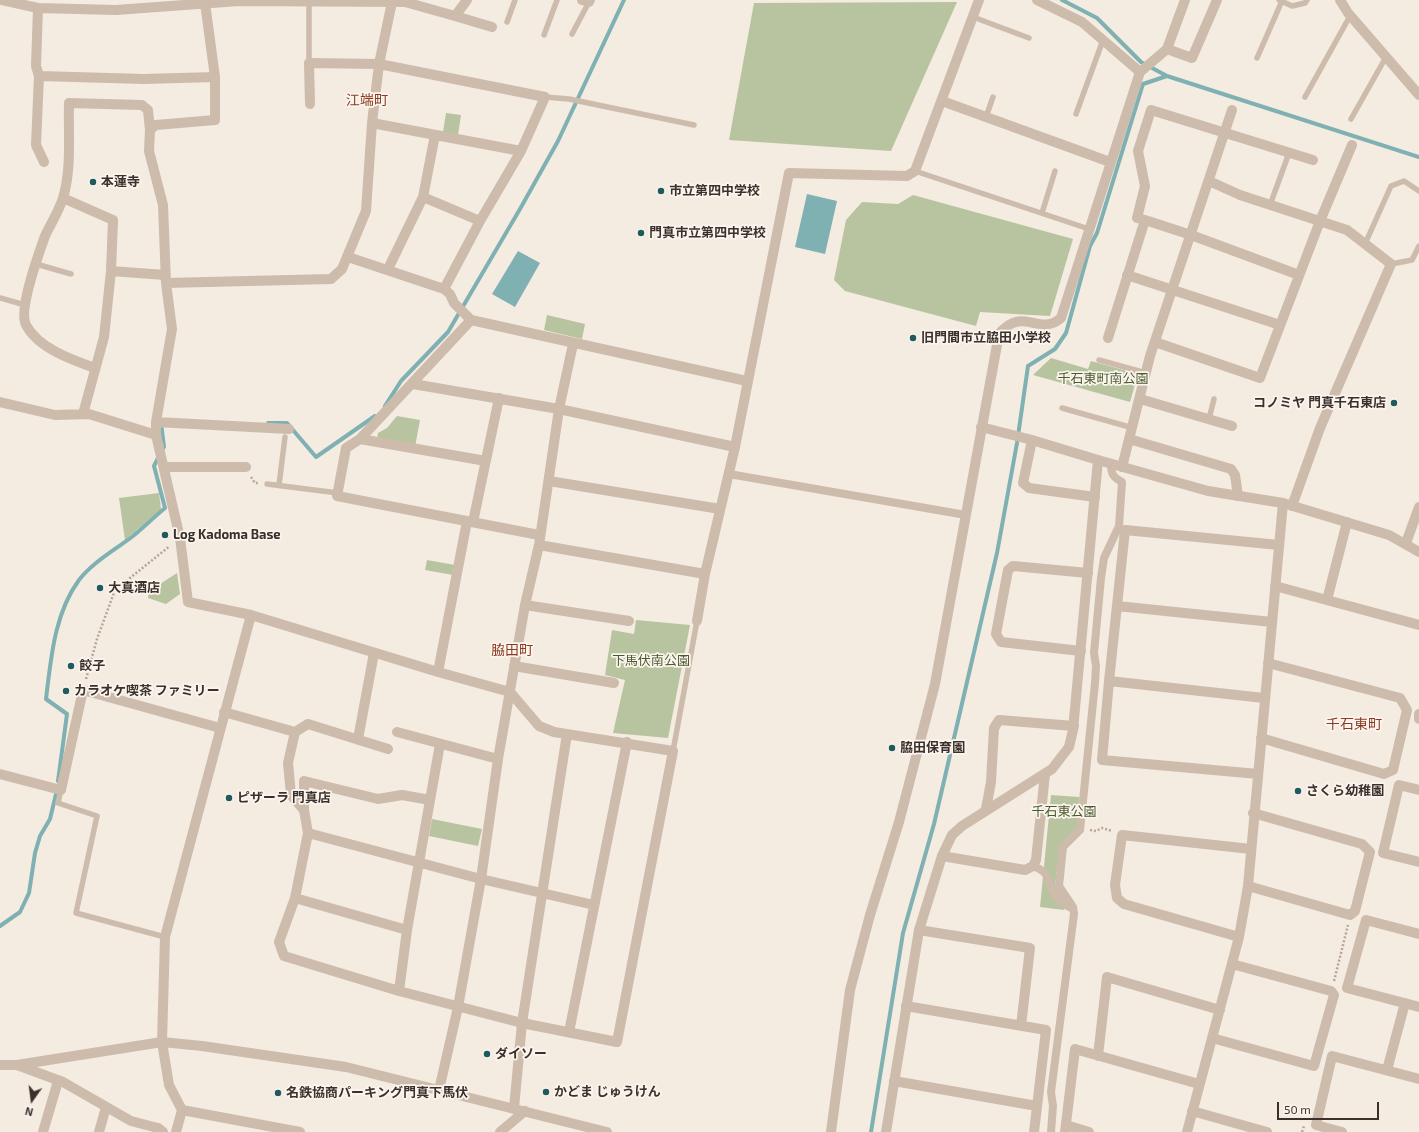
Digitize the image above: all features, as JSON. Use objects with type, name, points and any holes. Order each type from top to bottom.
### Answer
[{"type":"street","points":[[2,0],[38,8],[116,10],[159,3],[290,0],[405,2],[421,3],[492,28]]},
{"type":"street","points":[[455,16],[467,0]]},
{"type":"street","points":[[697,621],[705,574],[735,447],[789,174],[907,176],[915,171],[979,0]]},
{"type":"street","points":[[1037,0],[1082,22],[1140,72]]},
{"type":"street","points":[[831,1132],[850,990],[870,915],[899,822],[935,684],[999,334],[1007,324],[1020,320],[1046,325],[1054,324],[1061,318],[1140,72],[1167,49],[1185,0]]},
{"type":"street","points":[[1167,49],[1192,58],[1217,0]]},
{"type":"street","points":[[1340,0],[1350,16],[1419,95]]},
{"type":"street","points":[[111,271],[166,279],[331,278],[342,269],[366,212],[372,123],[379,64],[392,2]]},
{"type":"street","points":[[150,130],[156,125],[215,120],[215,77],[205,3]]},
{"type":"street","points":[[38,8],[36,66],[40,76],[36,145],[44,162]]},
{"type":"street","points":[[310,104],[309,63],[379,64],[545,97],[521,151],[480,221],[444,289]]},
{"type":"street","points":[[40,76],[144,79],[215,77]]},
{"type":"street","points":[[942,101],[1110,162]]},
{"type":"street","points":[[95,368],[66,357],[36,337],[26,324],[25,305],[36,264],[46,236],[63,198],[68,169],[69,103],[142,105],[148,110],[150,130],[148,151],[163,205],[166,279],[172,329],[156,422],[156,435],[180,538],[188,602],[251,615],[374,653],[510,692],[539,726],[554,732],[627,742],[673,751],[617,1042],[522,1023],[458,1007],[399,991],[284,956],[279,942],[295,898],[308,834],[304,810],[304,781],[378,800],[402,795],[430,800]]},
{"type":"street","points":[[1299,275],[1190,235],[1137,218],[1145,186],[1138,151],[1151,110],[1224,134],[1313,160]]},
{"type":"street","points":[[1122,467],[1155,342],[1232,110]]},
{"type":"street","points":[[372,123],[521,151]]},
{"type":"street","points":[[388,269],[423,197],[435,135]]},
{"type":"street","points":[[1155,342],[1260,378],[1320,221],[1352,146]]},
{"type":"street","points":[[1187,1132],[1239,937],[1248,886],[1253,814],[1279,545],[1288,504],[1392,264],[1348,230],[1240,195],[1209,181]]},
{"type":"street","points":[[423,197],[480,221]]},
{"type":"street","points":[[63,198],[113,220],[111,271],[104,337],[83,414]]},
{"type":"street","points":[[1108,338],[1145,220]]},
{"type":"street","points":[[348,257],[388,269],[444,289],[450,294],[454,303],[469,319],[573,344],[747,381]]},
{"type":"street","points":[[1127,275],[1280,325]]},
{"type":"street","points":[[469,319],[413,384],[360,439],[346,448],[337,496],[470,521],[539,540],[705,574]]},
{"type":"street","points":[[439,1090],[458,1007],[481,879],[498,759],[525,605],[539,540],[559,409],[573,344]]},
{"type":"street","points":[[413,384],[559,409],[735,447]]},
{"type":"street","points":[[438,672],[470,521],[486,461],[499,398]]},
{"type":"street","points":[[1140,399],[1232,426]]},
{"type":"street","points":[[0,402],[55,415],[89,414],[156,435]]},
{"type":"street","points":[[156,422],[287,433]]},
{"type":"street","points":[[981,427],[1032,440],[1208,492],[1288,504],[1389,534],[1419,552]]},
{"type":"street","points":[[360,439],[486,461]]},
{"type":"street","points":[[1129,439],[1231,469],[1235,475],[1238,496]]},
{"type":"street","points":[[1032,440],[1023,483],[1029,488],[1095,497]]},
{"type":"street","points":[[886,1132],[919,930],[942,856],[952,835],[962,826],[986,809],[1045,774],[1061,759],[1069,747],[1074,726],[1098,460]]},
{"type":"street","points":[[1051,1132],[1053,1106],[1052,1085],[1057,1033],[1064,1001],[1074,910],[1059,886],[1063,847],[1080,830],[1095,683],[1096,666],[1094,653],[1101,578],[1104,558],[1119,526],[1122,482],[1113,477],[1110,464]]},
{"type":"street","points":[[164,467],[246,467]]},
{"type":"street","points":[[729,474],[966,515]]},
{"type":"street","points":[[549,481],[720,509]]},
{"type":"street","points":[[1406,543],[1419,507]]},
{"type":"street","points":[[1327,600],[1347,522]]},
{"type":"street","points":[[1258,774],[1102,760],[1109,681],[1125,530],[1279,545]]},
{"type":"street","points":[[1081,651],[1001,642],[996,634],[1008,570],[1013,566],[1088,573]]},
{"type":"street","points":[[1275,586],[1419,625]]},
{"type":"street","points":[[525,605],[628,621]]},
{"type":"street","points":[[1117,606],[1272,622]]},
{"type":"street","points":[[176,1132],[182,1110],[169,1085],[162,1042],[165,937],[251,615]]},
{"type":"street","points":[[358,739],[374,653]]},
{"type":"street","points":[[1261,738],[1384,774],[1393,770],[1406,710],[1400,698],[1268,663]]},
{"type":"street","points":[[514,666],[614,683]]},
{"type":"street","points":[[1109,681],[1264,698]]},
{"type":"street","points":[[0,774],[61,790],[83,690],[220,728]]},
{"type":"street","points":[[224,712],[295,732]]},
{"type":"street","points":[[1419,714],[1419,719]]},
{"type":"street","points":[[986,809],[991,782],[994,728],[999,720],[1074,726]]},
{"type":"street","points":[[304,810],[292,795],[288,763],[295,732],[308,724],[388,749]]},
{"type":"street","points":[[397,732],[498,759]]},
{"type":"street","points":[[514,1108],[522,1023],[567,734]]},
{"type":"street","points":[[569,1032],[627,742]]},
{"type":"street","points":[[399,991],[407,930],[440,744]]},
{"type":"street","points":[[942,856],[1025,870],[1033,866],[1036,860],[1045,774]]},
{"type":"street","points":[[1419,790],[1400,785],[1383,853],[1419,862]]},
{"type":"street","points":[[1248,886],[1350,915],[1355,911],[1370,852],[1362,844],[1253,814]]},
{"type":"street","points":[[308,834],[481,879],[594,905]]},
{"type":"street","points":[[1239,937],[1124,904],[1117,898],[1115,885],[1122,835],[1251,849]]},
{"type":"street","points":[[1033,866],[1041,869],[1048,876],[1055,896],[1062,903],[1074,910]]},
{"type":"street","points":[[295,898],[407,930]]},
{"type":"street","points":[[1419,934],[1366,920],[1347,988],[1419,1007]]},
{"type":"street","points":[[919,930],[1030,948],[1021,1026]]},
{"type":"street","points":[[1212,1038],[1314,1066],[1334,995],[1331,991],[1232,964]]},
{"type":"street","points":[[1098,1056],[1107,977],[1220,1010]]},
{"type":"street","points":[[1387,1070],[1405,1003]]},
{"type":"street","points":[[906,1006],[1046,1030],[1034,1132]]},
{"type":"street","points":[[0,1065],[17,1065],[162,1042],[202,1046],[346,1067],[606,1132]]},
{"type":"street","points":[[1089,1132],[1066,1129],[1074,1049],[1199,1084]]},
{"type":"street","points":[[1342,1132],[1316,1125],[1332,1056],[1419,1079]]},
{"type":"street","points":[[17,1065],[58,1080],[131,1121],[158,1128],[163,1132]]},
{"type":"street","points":[[43,1132],[58,1080]]},
{"type":"street","points":[[894,1082],[1037,1106]]},
{"type":"street","points":[[99,1132],[106,1107]]},
{"type":"street","points":[[182,1110],[300,1132]]},
{"type":"street","points":[[500,1132],[525,1111]]},
{"type":"street","points":[[1192,1111],[1267,1132]]},
{"type":"lane","points":[[507,22],[515,0]]},
{"type":"lane","points":[[544,35],[557,0]]},
{"type":"lane","points":[[1257,58],[1280,1],[1292,6],[1305,3],[1306,0]]},
{"type":"lane","points":[[309,1],[309,63]]},
{"type":"lane","points":[[572,34],[587,1]]},
{"type":"lane","points":[[1305,97],[1350,16]]},
{"type":"lane","points":[[973,17],[1029,38]]},
{"type":"lane","points":[[1076,114],[1103,40]]},
{"type":"lane","points":[[1351,119],[1386,57]]},
{"type":"lane","points":[[545,97],[569,99],[694,125]]},
{"type":"lane","points":[[986,117],[993,97]]},
{"type":"lane","points":[[1270,205],[1289,153]]},
{"type":"lane","points":[[915,171],[1089,229]]},
{"type":"lane","points":[[1042,213],[1055,171]]},
{"type":"lane","points":[[1365,244],[1391,186],[1404,181],[1419,191]]},
{"type":"lane","points":[[1392,264],[1412,260],[1419,246]]},
{"type":"lane","points":[[36,264],[72,274]]},
{"type":"lane","points":[[0,298],[25,305]]},
{"type":"lane","points":[[1099,360],[1146,373]]},
{"type":"lane","points":[[1208,419],[1214,399]]},
{"type":"lane","points":[[1062,408],[1133,428]]},
{"type":"lane","points":[[279,485],[287,433]]},
{"type":"lane","points":[[267,484],[338,493]]},
{"type":"lane","points":[[673,751],[697,621]]},
{"type":"lane","points":[[61,790],[58,803],[97,816],[76,913],[165,937]]},
{"type":"path","points":[[246,467],[250,470],[252,480],[255,483],[267,484]]},
{"type":"path","points":[[83,690],[97,639],[115,590],[180,538]]},
{"type":"path","points":[[1080,826],[1096,831],[1102,828],[1122,835]]},
{"type":"path","points":[[1331,991],[1350,915]]},
{"type":"green space","points":[[957,2],[891,151],[729,140],[754,3]]},
{"type":"green space","points":[[446,113],[461,115],[458,135],[443,132]]},
{"type":"green space","points":[[913,195],[1073,239],[1050,316],[980,312],[976,326],[845,291],[834,280],[846,220],[862,202],[898,204]]},
{"type":"green space","points":[[547,315],[585,324],[582,339],[544,330]]},
{"type":"green space","name":"千石東町南公園","points":[[1051,358],[1088,369],[1091,361],[1138,374],[1130,402],[1033,375]]},
{"type":"green space","points":[[397,416],[420,420],[415,447],[377,440],[378,433],[387,428]]},
{"type":"green space","points":[[159,493],[161,509],[125,540],[119,498]]},
{"type":"green space","points":[[427,560],[455,565],[453,575],[425,570]]},
{"type":"green space","points":[[177,573],[180,594],[166,604],[148,598],[149,591]]},
{"type":"green space","name":"下馬伏南公園","points":[[636,620],[690,625],[668,738],[613,733],[625,680],[605,675],[612,630],[634,634]]},
{"type":"green space","name":"千石東公園","points":[[1051,795],[1079,797],[1077,828],[1060,845],[1055,886],[1065,901],[1064,910],[1040,907]]},
{"type":"green space","points":[[432,819],[482,829],[478,846],[429,836]]},
{"type":"water","points":[[807,194],[837,201],[825,254],[795,247]]},
{"type":"water","points":[[518,251],[540,263],[515,307],[492,294]]},
{"type":"waterway","points":[[385,406],[401,381],[448,332],[558,141],[624,0]]},
{"type":"waterway","points":[[1062,0],[1097,18],[1141,62],[1167,76],[1419,157]]},
{"type":"waterway","points":[[871,1132],[903,933],[934,824],[997,553],[1017,443],[1028,366],[1055,349],[1066,333],[1090,246],[1097,233],[1143,84],[1167,76]]},
{"type":"waterway","points":[[268,423],[287,423],[316,457],[375,416]]},
{"type":"waterway","points":[[161,423],[164,447],[162,450]]},
{"type":"waterway","points":[[58,781],[67,714],[46,699],[52,653],[59,622],[64,607],[79,580],[97,562],[133,536],[165,508],[154,466],[159,456]]},
{"type":"waterway","points":[[0,926],[20,912],[29,893],[35,853],[40,836],[50,819],[57,790]]},
{"type":"place","name":"本蓮寺","points":[[93,182]]},
{"type":"place","name":"市立第四中学校","points":[[661,191]]},
{"type":"place","name":"門真市立第四中学校","points":[[641,233]]},
{"type":"place","name":"旧門間市立脇田小学校","points":[[913,338]]},
{"type":"place","name":"コノミヤ 門真千石東店","points":[[1394,403]]},
{"type":"place","name":"Log Kadoma Base","points":[[165,535]]},
{"type":"place","name":"大真酒店","points":[[100,588]]},
{"type":"place","name":"餃子","points":[[71,666]]},
{"type":"place","name":"カラオケ喫茶 ファミリー","points":[[66,691]]},
{"type":"place","name":"脇田保育園","points":[[892,748]]},
{"type":"place","name":"さくら幼稚園","points":[[1298,791]]},
{"type":"place","name":"ピザーラ 門真店","points":[[229,798]]},
{"type":"place","name":"ダイソー","points":[[487,1054]]},
{"type":"place","name":"かどま じゅうけん","points":[[546,1092]]},
{"type":"place","name":"名鉄協商パーキング門真下馬伏","points":[[278,1093]]},
{"type":"district","name":"江端町","points":[[367,100]]},
{"type":"district","name":"脇田町","points":[[512,650]]},
{"type":"district","name":"千石東町","points":[[1354,724]]}]
